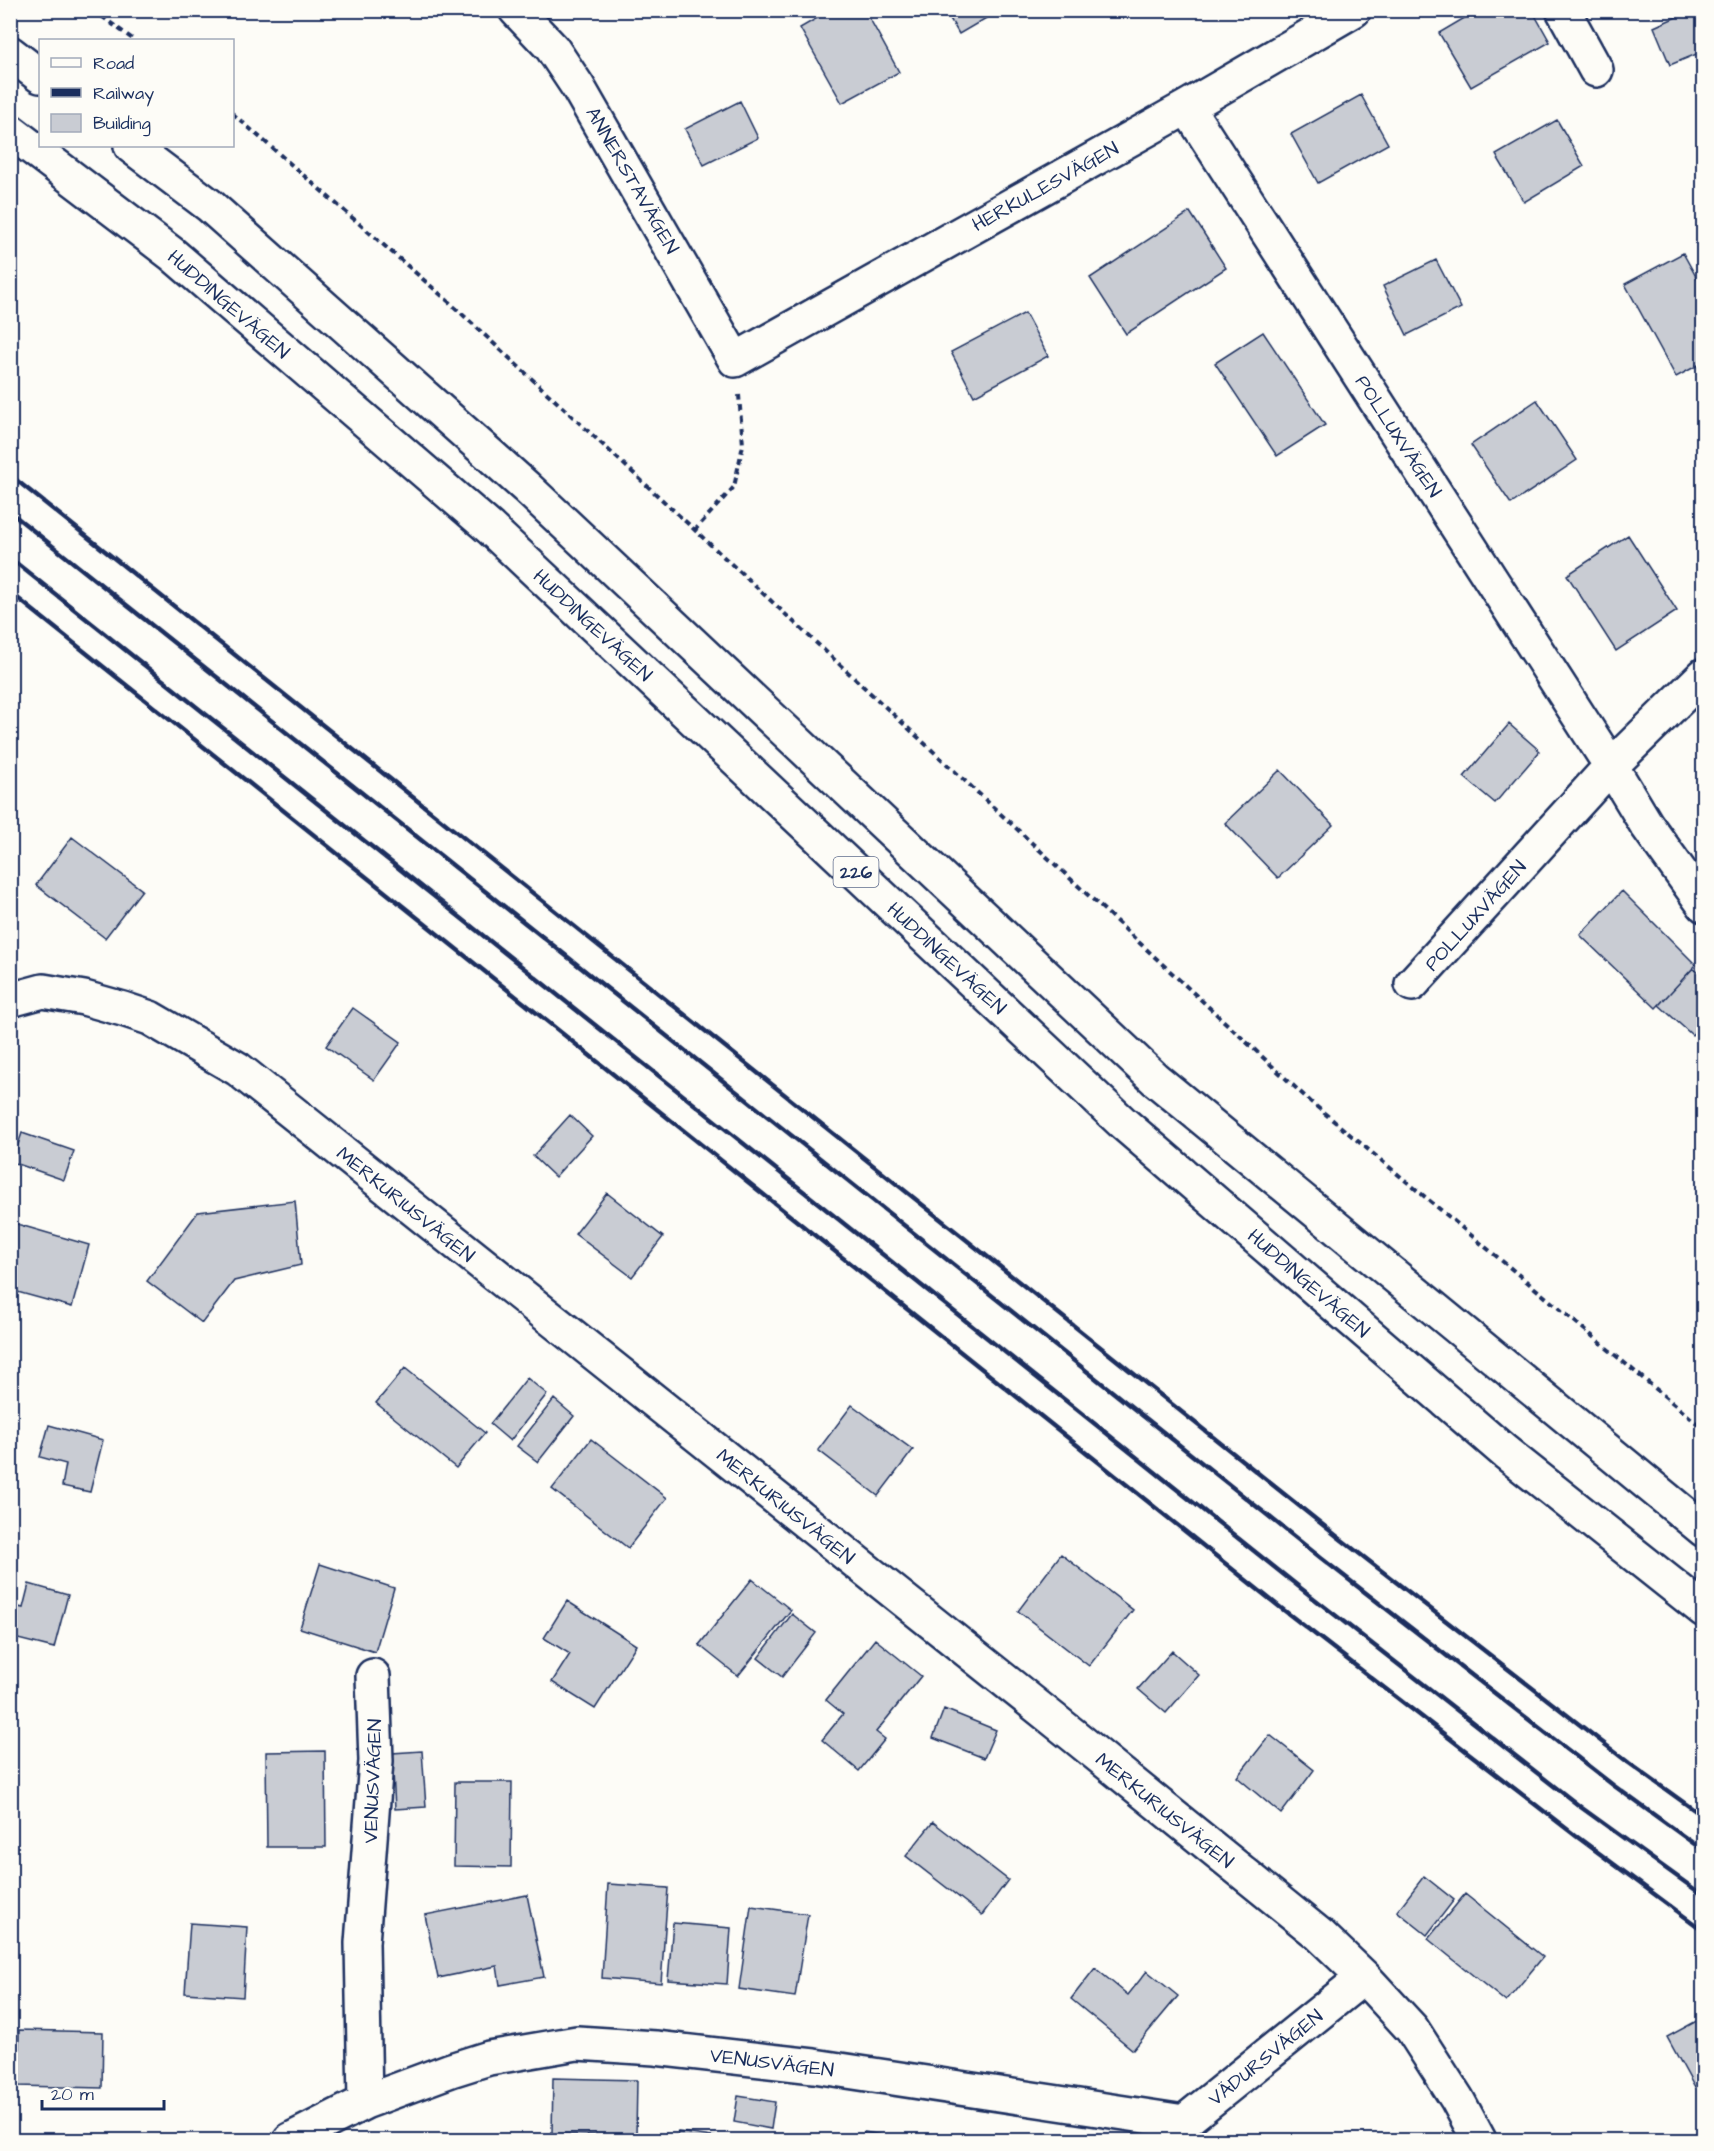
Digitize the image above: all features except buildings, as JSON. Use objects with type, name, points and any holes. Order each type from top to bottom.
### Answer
[{"type":"street","name":"ANNERSTAVÄGEN","points":[[516,10],[552,48],[578,87],[690,278],[735,360]]},
{"type":"street","name":"HERKULESVÄGEN","points":[[735,360],[1187,107],[1354,10]]},
{"type":"street","points":[[1563,10],[1596,70]]},
{"type":"street","points":[[10,53],[39,75]]},
{"type":"street","name":"POLLUXVÄGEN","points":[[1187,107],[1611,765],[1646,824],[1704,905]]},
{"type":"street","name":"HUDDINGEVÄGEN","points":[[10,132],[172,254],[490,528],[1123,1123],[1504,1452],[1704,1610]]},
{"type":"street","name":"226","points":[[132,147],[209,205],[526,487],[1155,1079],[1704,1530]]},
{"type":"street","points":[[1611,765],[1704,675]]},
{"type":"street","name":"POLLUXVÄGEN","points":[[1412,984],[1611,765]]},
{"type":"street","name":"MERKURIUSVÄGEN","points":[[10,1000],[43,991],[84,998],[150,1018],[238,1070],[1320,1935],[1364,1977],[1412,2029],[1479,2140]]},
{"type":"street","name":"VENUSVÄGEN","points":[[366,2102],[362,1942],[376,1761],[373,1676]]},
{"type":"street","name":"VÄDURSVÄGEN","points":[[1177,2131],[1364,1977]]},
{"type":"street","name":"VENUSVÄGEN","points":[[290,2140],[366,2102],[451,2070],[489,2058],[577,2043],[655,2048],[814,2066],[1177,2131]]},
{"type":"path","points":[[93,10],[133,39]]},
{"type":"path","points":[[234,115],[448,301],[1311,1102],[1704,1429]]},
{"type":"path","points":[[694,531],[734,487],[743,445],[735,360]]},
{"type":"railway","points":[[10,475],[1338,1537],[1629,1763],[1704,1817]]},
{"type":"railway","points":[[10,512],[1321,1558],[1613,1785],[1704,1851]]},
{"type":"railway","points":[[10,558],[1298,1586],[1582,1808],[1704,1896]]},
{"type":"railway","points":[[10,592],[1281,1608],[1576,1836],[1704,1931]]}]
